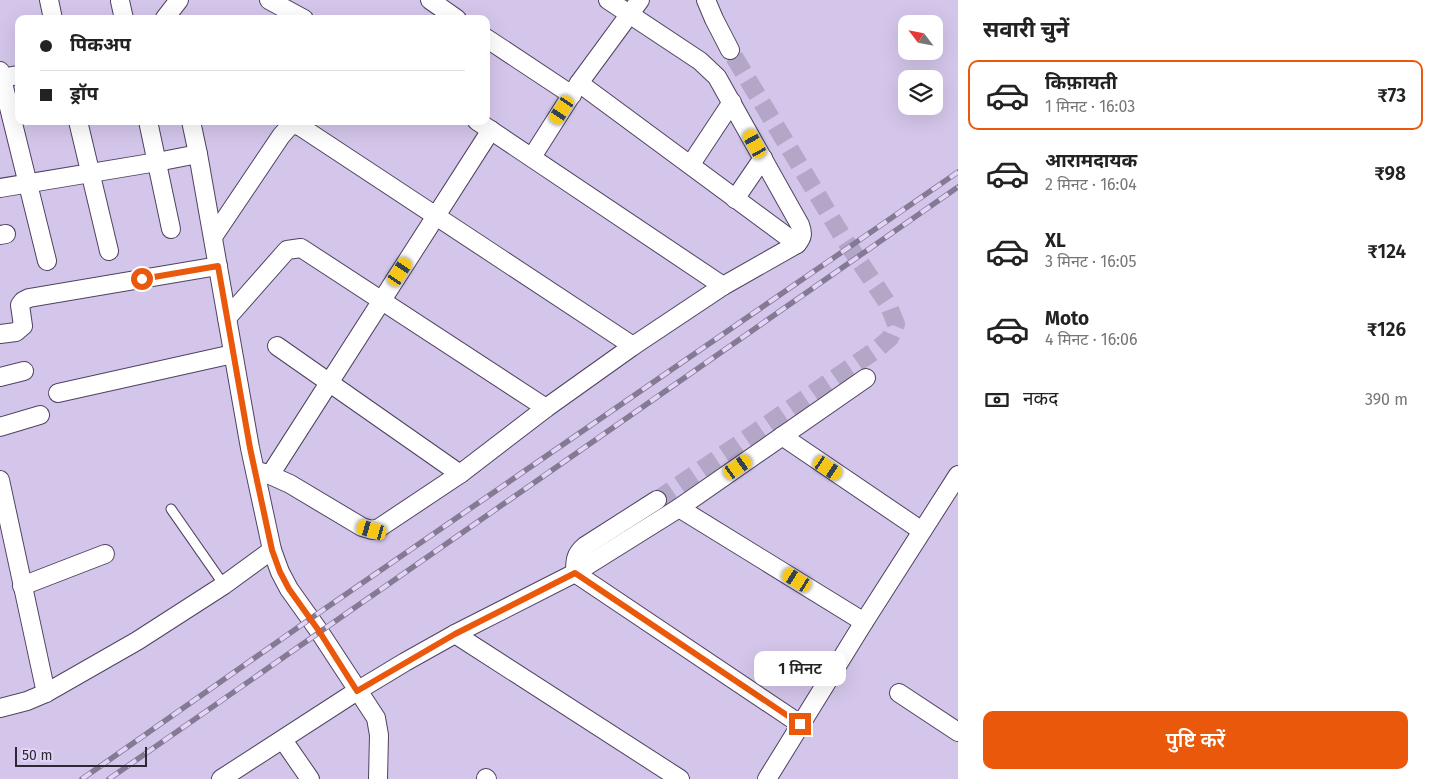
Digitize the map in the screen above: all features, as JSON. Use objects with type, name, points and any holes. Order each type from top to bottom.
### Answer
[{"type":"street","points":[[48,0],[52,15]]},
{"type":"street","points":[[160,0],[164,15]]},
{"type":"street","points":[[167,15],[179,0]]},
{"type":"street","points":[[269,0],[297,15]]},
{"type":"street","points":[[430,0],[451,15]]},
{"type":"street","points":[[263,473],[290,484],[362,527],[372,530],[379,528],[460,474],[546,408],[633,346],[723,286],[797,244],[801,239],[803,233],[800,225],[717,77],[700,61],[608,0]]},
{"type":"street","points":[[532,157],[576,89],[640,0]]},
{"type":"street","points":[[706,0],[730,50]]},
{"type":"street","points":[[120,1],[123,15]]},
{"type":"street","points":[[490,40],[576,89],[691,164],[797,244]]},
{"type":"street","points":[[5,75],[15,124]]},
{"type":"street","points":[[691,164],[732,102]]},
{"type":"street","points":[[15,125],[46,261]]},
{"type":"street","points":[[79,125],[109,251]]},
{"type":"street","points":[[149,125],[172,229]]},
{"type":"street","points":[[192,125],[233,354],[263,473],[272,550],[289,589],[376,718],[379,735],[378,779]]},
{"type":"street","points":[[213,237],[281,136],[292,125]]},
{"type":"street","points":[[298,125],[437,215],[633,346]]},
{"type":"street","points":[[263,473],[330,381],[437,215],[484,126],[723,286]]},
{"type":"street","points":[[0,188],[198,154]]},
{"type":"street","points":[[735,199],[763,158]]},
{"type":"street","points":[[227,318],[288,250],[300,248],[546,408]]},
{"type":"street","points":[[0,334],[16,332],[23,326],[20,305],[29,298],[218,266]]},
{"type":"street","points":[[277,346],[330,381],[460,474]]},
{"type":"street","points":[[58,393],[233,354]]},
{"type":"street","points":[[0,377],[24,371]]},
{"type":"street","points":[[220,779],[357,691],[455,634],[575,573],[679,508],[866,378]]},
{"type":"street","points":[[0,427],[40,415]]},
{"type":"street","points":[[782,436],[922,530]]},
{"type":"street","points":[[767,779],[958,475]]},
{"type":"street","points":[[0,480],[46,693]]},
{"type":"street","points":[[575,573],[575,559],[579,551],[657,500]]},
{"type":"street","points":[[679,508],[864,622]]},
{"type":"street","points":[[0,708],[27,701],[46,693],[137,641],[224,585],[272,550]]},
{"type":"street","points":[[22,586],[105,554]]},
{"type":"street","points":[[575,573],[800,724]]},
{"type":"street","points":[[455,634],[680,779]]},
{"type":"street","points":[[899,693],[958,732]]},
{"type":"street","points":[[283,740],[310,779]]},
{"type":"lane","points":[[171,509],[224,585]]},
{"type":"tunnel","points":[[657,500],[876,350],[890,338],[896,324],[888,304],[841,234],[730,50]]},
{"type":"railway","points":[[82,779],[310,619],[958,172]]},
{"type":"railway","points":[[109,779],[958,187]]},
{"type":"route","points":[[142,279],[218,266],[250,448],[272,550],[289,589],[319,631],[357,691],[455,634],[575,573],[800,724]]}]
